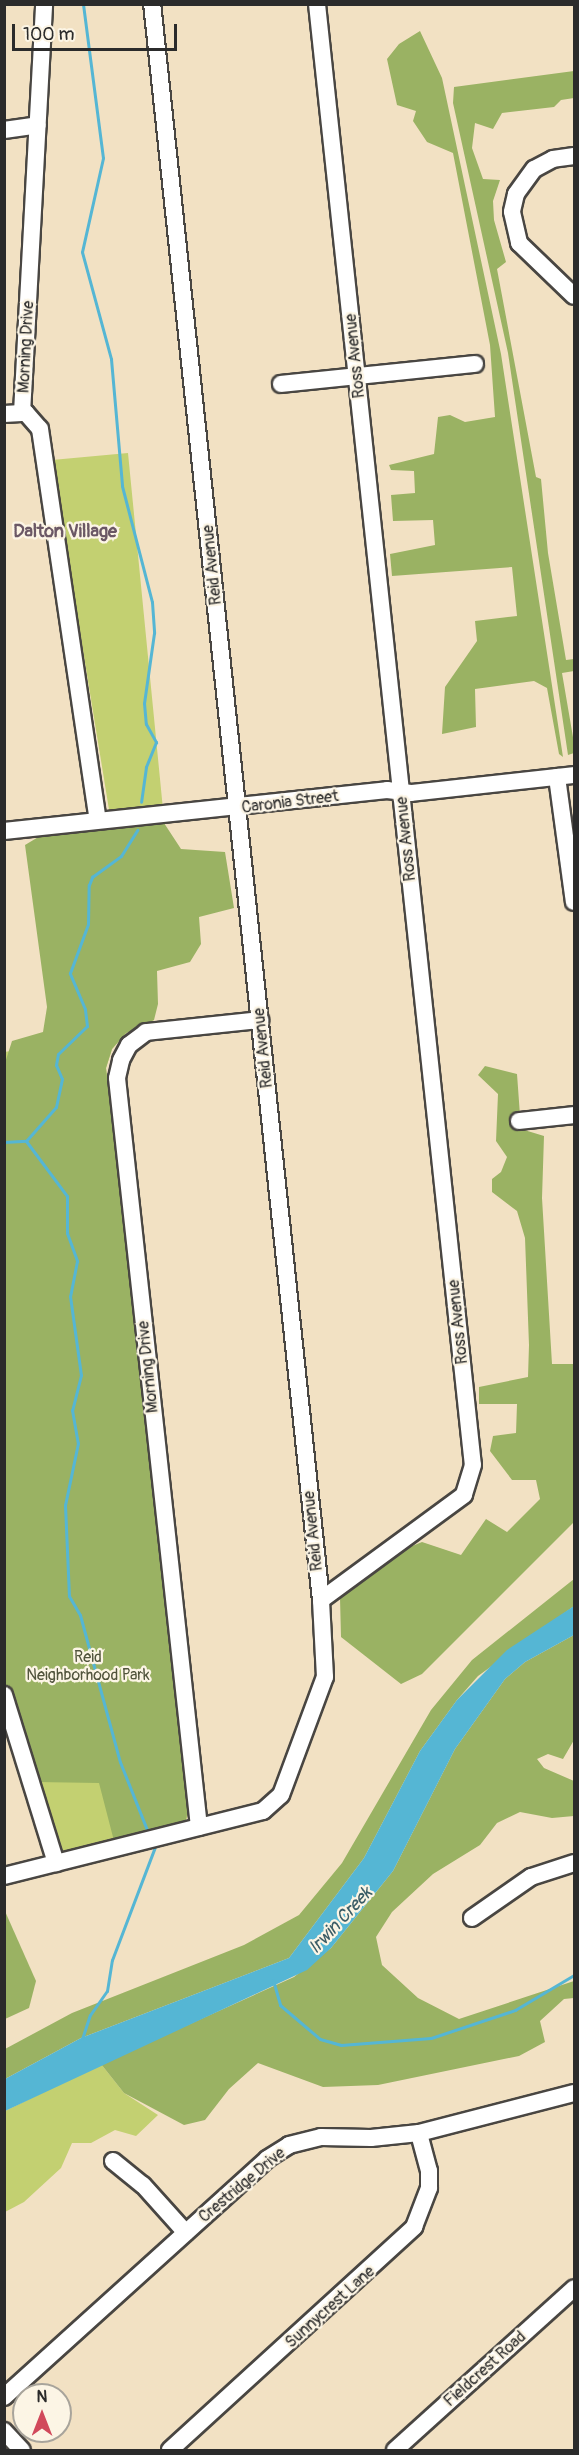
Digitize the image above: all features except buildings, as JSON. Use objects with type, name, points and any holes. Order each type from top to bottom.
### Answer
[{"type":"street","name":"Morning Drive","points":[[44,4],[22,413],[36,421],[42,440],[98,820]]},
{"type":"street","name":"Reid Avenue","points":[[4,1876],[263,1811],[281,1795],[325,1677],[321,1600],[152,4]]},
{"type":"street","name":"Ross Avenue","points":[[317,4],[472,1476],[464,1495],[321,1600]]},
{"type":"street","points":[[4,130],[38,125]]},
{"type":"street","points":[[574,156],[553,159],[534,169],[516,194],[512,212],[519,243],[574,296]]},
{"type":"street","points":[[281,384],[475,364]]},
{"type":"street","points":[[4,414],[22,413]]},
{"type":"street","name":"Caronia Street","points":[[4,831],[238,808],[387,790],[401,792],[574,775]]},
{"type":"street","points":[[557,777],[574,902]]},
{"type":"street","name":"Morning Drive","points":[[199,1827],[117,1078],[121,1060],[129,1045],[146,1032],[260,1020]]},
{"type":"street","points":[[519,1121],[574,1115]]},
{"type":"street","points":[[4,1695],[56,1863]]},
{"type":"street","points":[[472,1918],[531,1877],[574,1863]]},
{"type":"street","name":"Crestridge Drive","points":[[4,2397],[267,2159],[289,2145],[321,2137],[371,2138],[419,2133],[574,2093]]},
{"type":"street","name":"Sunnycrest Lane","points":[[170,2451],[414,2227],[429,2188],[429,2171],[419,2133]]},
{"type":"street","points":[[113,2161],[142,2185],[186,2233]]},
{"type":"street","name":"Fieldcrest Road","points":[[395,2451],[574,2288]]},
{"type":"street","points":[[4,2431],[22,2451]]},
{"type":"green space","points":[[420,31],[442,78],[501,354],[563,757],[559,754],[547,688],[534,681],[475,689],[476,727],[442,734],[445,687],[477,641],[475,621],[517,616],[512,567],[392,576],[390,554],[435,545],[433,520],[393,521],[391,495],[415,493],[414,471],[391,470],[389,465],[434,454],[438,417],[450,415],[465,422],[495,417],[490,345],[453,153],[427,142],[413,121],[416,111],[397,105],[387,59],[399,44]]},
{"type":"green space","points":[[574,71],[574,98],[561,100],[554,107],[502,113],[493,129],[475,123],[472,148],[483,179],[500,180],[493,201],[494,220],[506,262],[497,269],[536,477],[541,479],[548,553],[566,660],[574,659],[574,671],[562,673],[574,743],[574,753],[568,755],[508,353],[453,103],[454,87]]},
{"type":"green space","name":"Reid Neighborhood Park","points":[[128,453],[177,952],[146,955],[154,1020],[126,1033],[112,1049],[106,1068],[188,1815],[186,1820],[59,1855],[5,1684],[4,1052],[60,1044],[40,836],[112,828],[52,460]]},
{"type":"green space","name":"Reid Neighborhood Park","points":[[164,823],[181,849],[225,852],[234,908],[199,917],[201,944],[190,962],[157,971],[158,1004],[154,1020],[126,1033],[112,1049],[106,1068],[188,1808],[186,1820],[180,1824],[114,1841],[99,1783],[36,1782],[5,1684],[4,1066],[12,1041],[43,1032],[47,1007],[25,845],[40,836]]},
{"type":"green space","points":[[485,1066],[517,1074],[521,1129],[544,1136],[542,1198],[552,1364],[574,1364],[574,1522],[422,1674],[401,1684],[341,1637],[340,1598],[393,1554],[422,1542],[461,1555],[486,1519],[507,1532],[540,1499],[536,1480],[512,1480],[490,1451],[493,1436],[516,1433],[517,1404],[479,1404],[479,1387],[528,1377],[529,1345],[525,1238],[517,1211],[492,1192],[492,1179],[501,1172],[507,1157],[496,1141],[498,1094],[478,1075]]},
{"type":"green space","points":[[574,1579],[574,1606],[478,1676],[457,1700],[420,1751],[364,1858],[289,1958],[81,2038],[5,2079],[5,2049],[72,2013],[244,1945],[299,1915],[342,1863],[431,1710],[472,1660]]},
{"type":"green space","points":[[574,1635],[574,1740],[563,1759],[548,1754],[537,1759],[544,1768],[574,1781],[574,1816],[552,1818],[520,1812],[497,1823],[480,1845],[433,1874],[392,1912],[376,1937],[382,1965],[418,1998],[459,2019],[574,1981],[574,1998],[564,1999],[540,2021],[545,2042],[519,2056],[378,2085],[323,2087],[258,2063],[229,2089],[205,2120],[184,2125],[124,2093],[101,2064],[294,1977],[331,1948],[393,1871],[455,1749],[505,1679],[525,1662]]},
{"type":"green space","points":[[4,1909],[36,1981],[29,2008],[5,2019]]},
{"type":"green space","points":[[101,2064],[124,2093],[158,2115],[136,2136],[115,2130],[91,2143],[72,2143],[61,2168],[24,2202],[5,2212],[5,2111]]},
{"type":"water","name":"Irwin Creek","points":[[574,1606],[574,1635],[525,1662],[505,1679],[455,1749],[393,1871],[331,1948],[307,1970],[5,2111],[5,2079],[81,2038],[289,1958],[364,1858],[420,1751],[457,1700],[507,1650]]},
{"type":"waterway","points":[[83,4],[103,158],[82,252],[111,359],[122,486],[152,602],[154,633],[144,703],[146,724],[156,742],[146,767],[141,802]]},
{"type":"waterway","points":[[4,1142],[26,1141],[56,1107],[62,1079],[56,1065],[58,1054],[87,1026],[85,1009],[70,973],[88,924],[89,885],[92,877],[121,856],[137,830]]},
{"type":"waterway","points":[[26,1141],[67,1196],[67,1233],[77,1261],[70,1296],[81,1375],[72,1410],[78,1443],[65,1505],[69,1596],[80,1615],[120,1762],[147,1830]]},
{"type":"waterway","points":[[82,2039],[90,2015],[107,1991],[112,1960],[155,1847]]},
{"type":"waterway","points":[[273,1980],[280,2005],[320,2039],[341,2045],[431,2038],[515,2010],[574,1975]]},
{"type":"district","name":"Dalton Village","points":[[65,532]]}]
